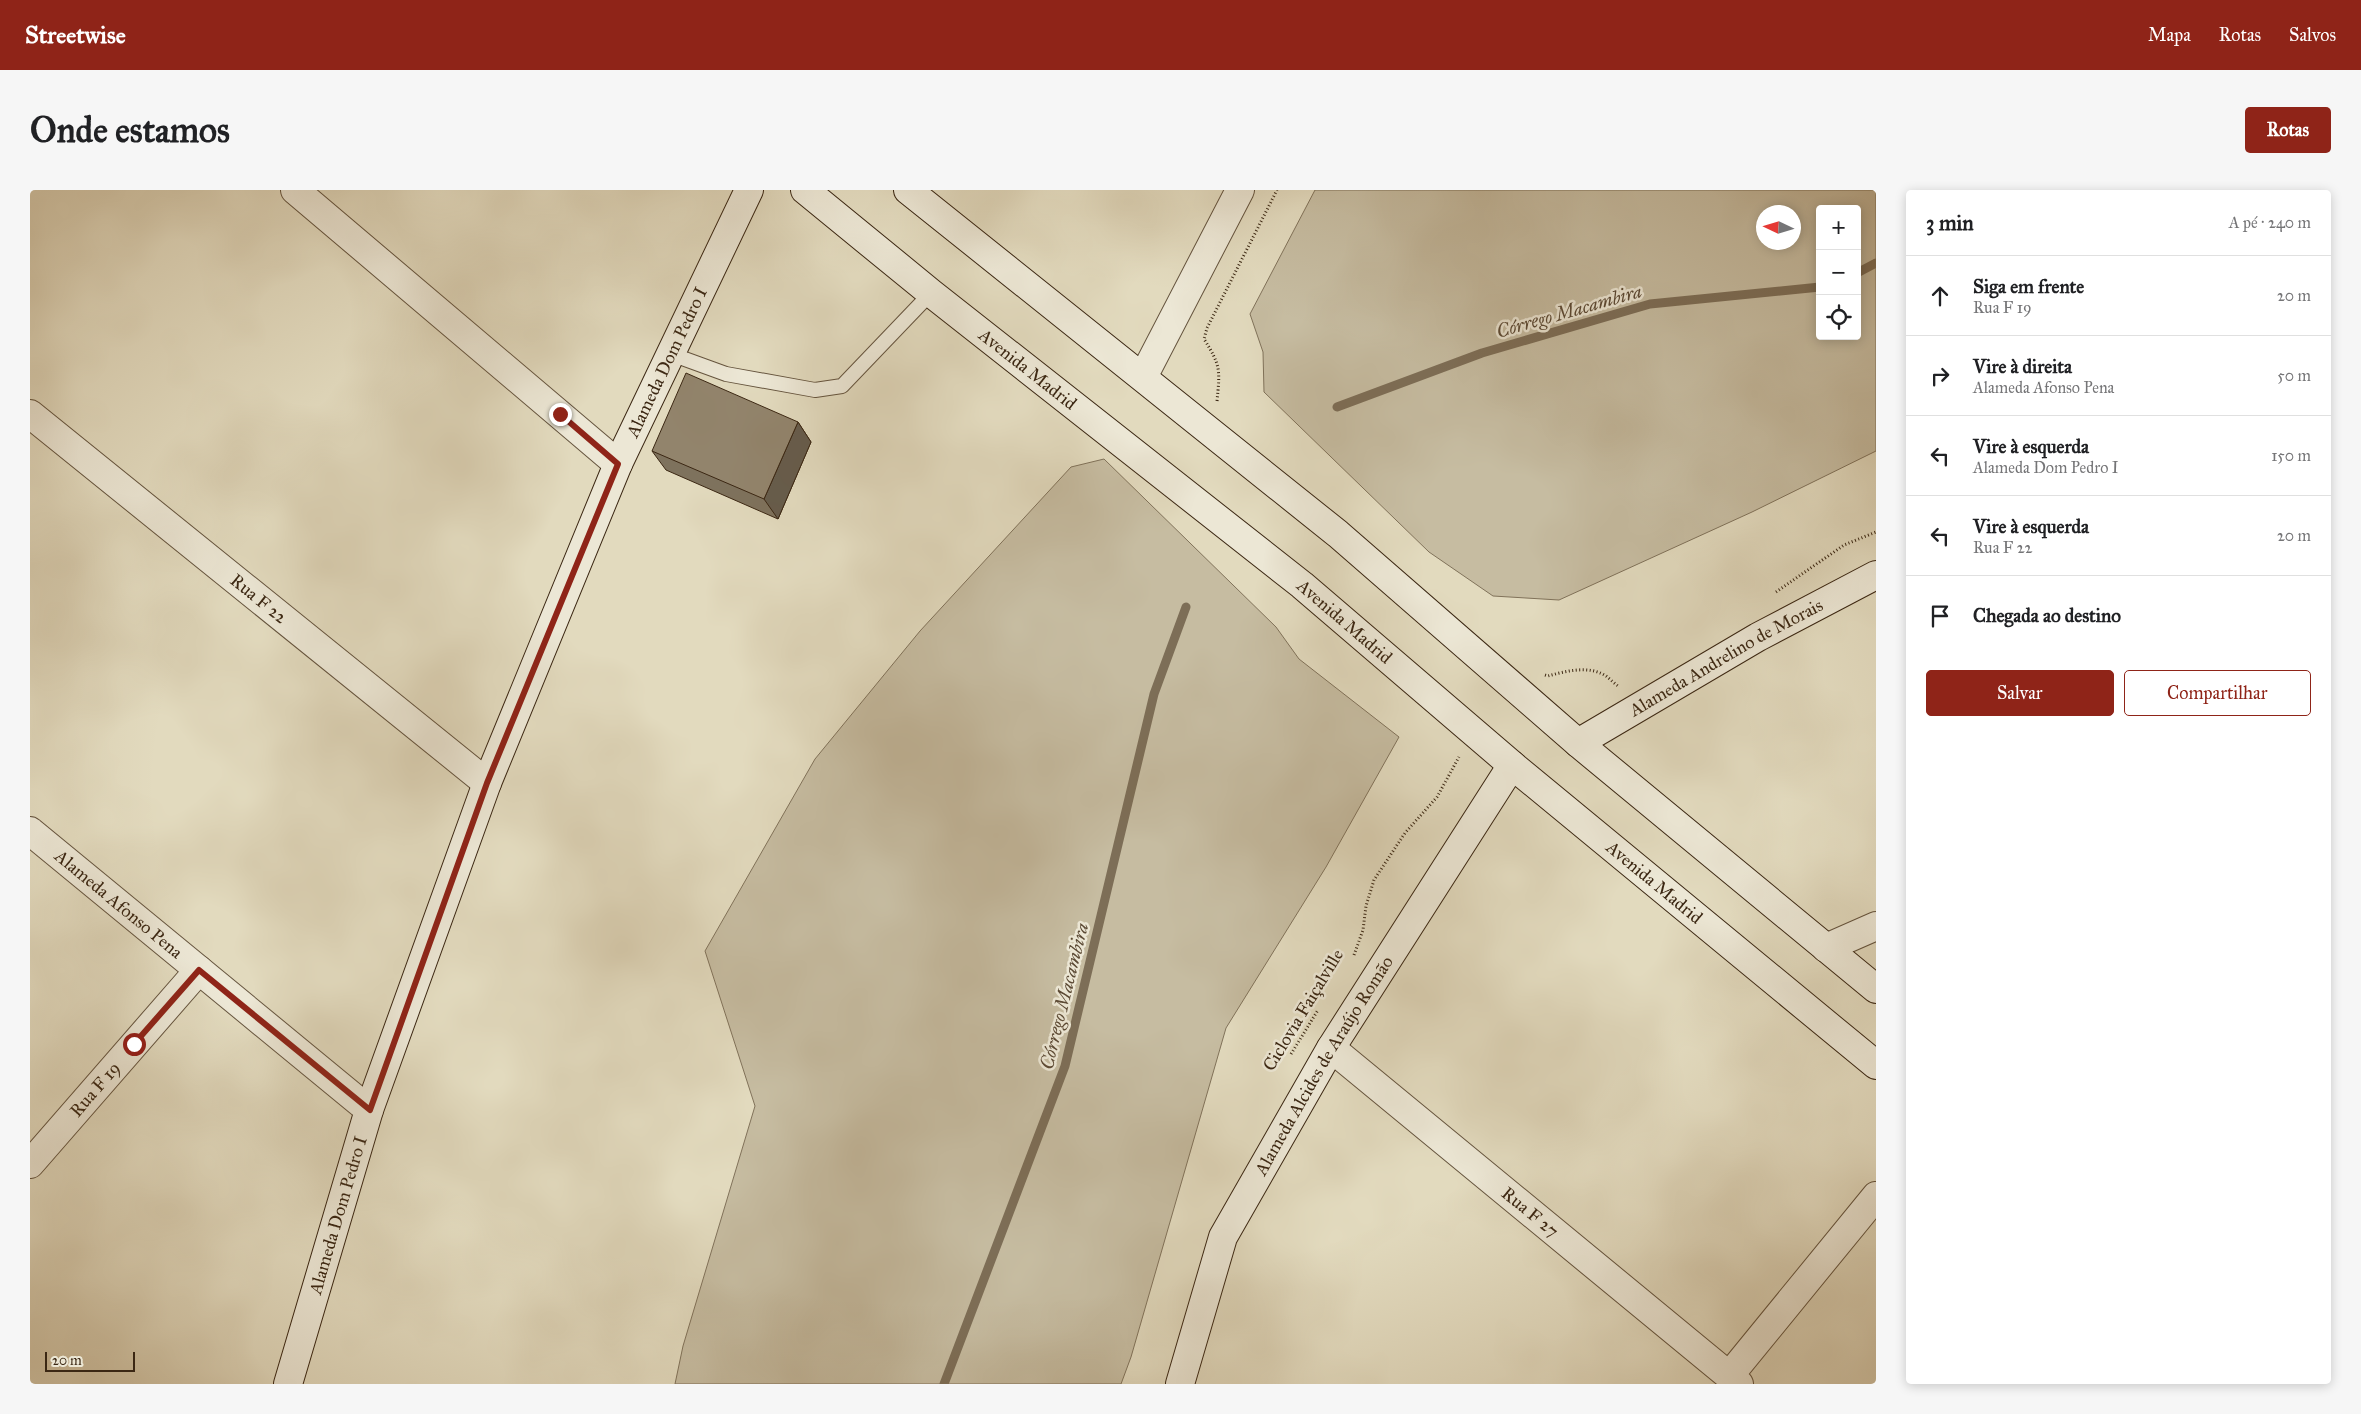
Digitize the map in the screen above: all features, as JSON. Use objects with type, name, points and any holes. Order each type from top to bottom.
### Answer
[{"type":"street","points":[[295,190],[618,464]]},
{"type":"street","name":"Alameda Dom Pedro I","points":[[288,1384],[370,1110],[487,783],[618,464],[749,190]]},
{"type":"street","name":"Avenida Madrid","points":[[805,190],[1302,585],[1512,765],[1876,1065]]},
{"type":"street","points":[[908,190],[1338,534],[1578,743],[1876,989]]},
{"type":"street","points":[[1144,377],[1240,190]]},
{"type":"street","name":"Rua F 22","points":[[30,414],[487,783]]},
{"type":"street","name":"Alameda Andrelino de Morais","points":[[1578,743],[1758,637],[1876,575]]},
{"type":"street","name":"Alameda Alcides de Araújo Romão","points":[[1181,1383],[1223,1237],[1332,1048],[1512,765]]},
{"type":"street","name":"Alameda Afonso Pena","points":[[30,831],[370,1110]]},
{"type":"street","points":[[1826,948],[1876,926]]},
{"type":"street","name":"Rua F 19","points":[[30,1164],[199,970]]},
{"type":"street","name":"Rua F 27","points":[[1332,1048],[1734,1380],[1876,1196]]},
{"type":"lane","points":[[671,354],[726,374],[814,390],[842,386],[931,292]]},
{"type":"path","points":[[1220,409],[1217,402],[1220,370],[1216,357],[1204,339],[1207,328],[1277,190]]},
{"type":"path","points":[[1542,673],[1548,676],[1566,671],[1589,670],[1605,676],[1617,685],[1625,688]]},
{"type":"path","name":"Ciclovia Faiçalville","points":[[1352,961],[1363,930],[1366,906],[1374,880],[1405,833],[1437,797],[1459,759],[1458,753]]},
{"type":"path","name":"Ciclovia Faiçalville","points":[[1290,1056],[1309,1022],[1320,1007]]},
{"type":"shaded area","points":[[1315,190],[1876,190],[1876,451],[1752,512],[1559,600],[1493,596],[1429,552],[1264,392],[1263,352],[1250,314]]},
{"type":"shaded area","points":[[1104,459],[1276,627],[1299,659],[1399,737],[1326,867],[1226,1028],[1131,1357],[1121,1384],[675,1384],[683,1346],[755,1106],[705,951],[815,759],[920,631],[1071,467]]},
{"type":"building","points":[[686,373],[798,422],[764,499],[652,451]]},
{"type":"waterway","name":"Córrego Macambira","points":[[1861,271],[1876,263]]},
{"type":"waterway","name":"Córrego Macambira","points":[[1337,407],[1482,353],[1650,304],[1816,287]]},
{"type":"waterway","name":"Córrego Macambira","points":[[944,1384],[1065,1066],[1154,694],[1186,607]]},
{"type":"route","points":[[134,1044],[199,970],[370,1110],[487,783],[618,464],[560,414]]}]
